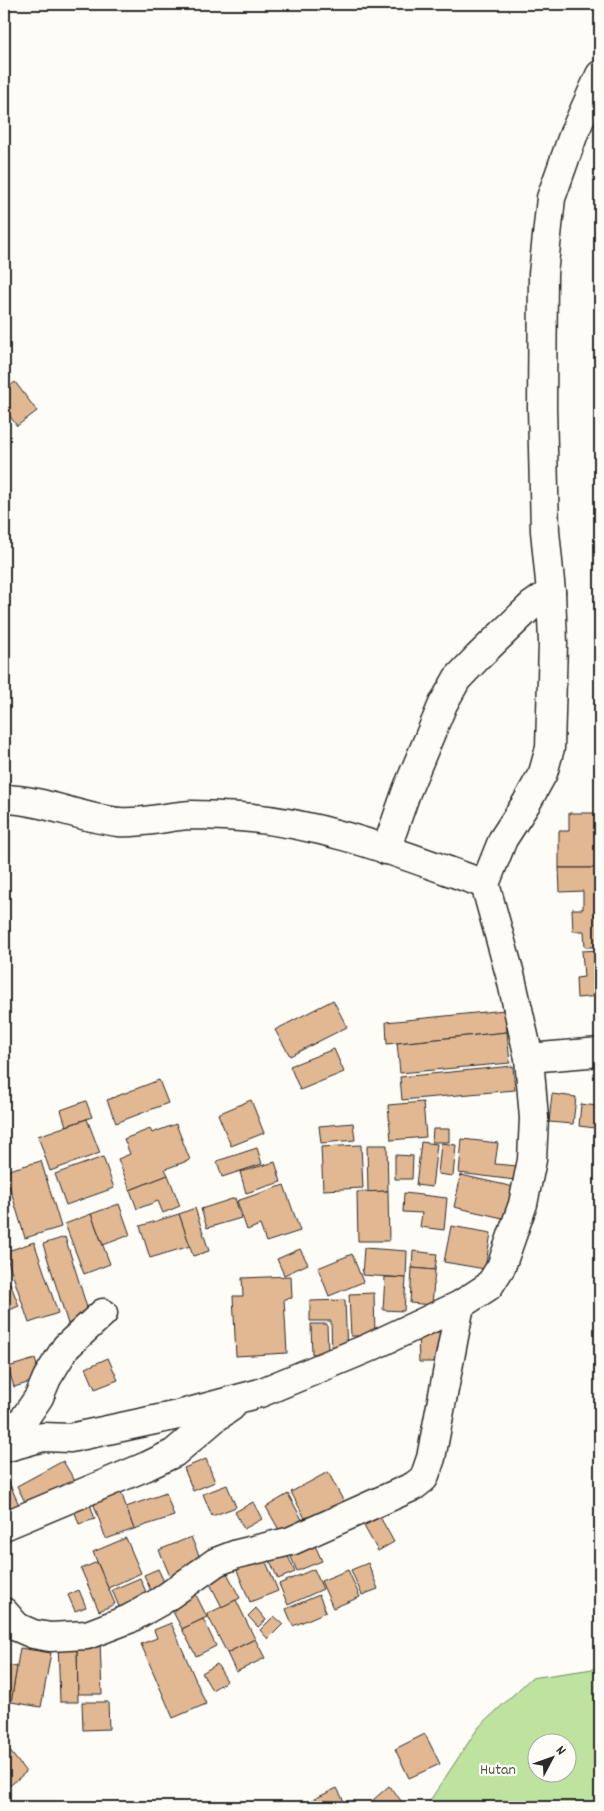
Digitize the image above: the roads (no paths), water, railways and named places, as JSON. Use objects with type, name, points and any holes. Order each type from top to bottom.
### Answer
[{"type":"street","points":[[4,1448],[43,1438],[70,1438],[242,1399],[368,1348],[460,1304],[489,1286],[501,1267],[523,1204],[532,1160],[534,1118],[529,1058],[511,978],[485,884],[503,839],[543,773],[550,748],[553,643],[544,502],[542,274],[550,198],[574,133],[600,74]]},
{"type":"street","points":[[386,850],[407,790],[443,704],[457,679],[518,619],[551,592]]},
{"type":"street","points":[[4,799],[36,802],[101,820],[121,822],[191,815],[241,817],[292,824],[350,837],[485,884]]},
{"type":"street","points":[[529,1058],[600,1052]]},
{"type":"street","points":[[4,1612],[17,1627],[33,1634],[50,1637],[87,1635],[129,1619],[160,1601],[216,1562],[237,1554],[291,1540],[414,1486],[424,1478],[432,1458],[460,1304]]},
{"type":"street","points":[[4,1440],[24,1419],[39,1397],[47,1378],[66,1347],[103,1313]]},
{"type":"street","points":[[4,1526],[27,1518],[67,1498],[147,1466],[174,1452],[215,1418],[242,1399]]},
{"type":"park label","name":"Hutan","points":[[498,1768]]}]
